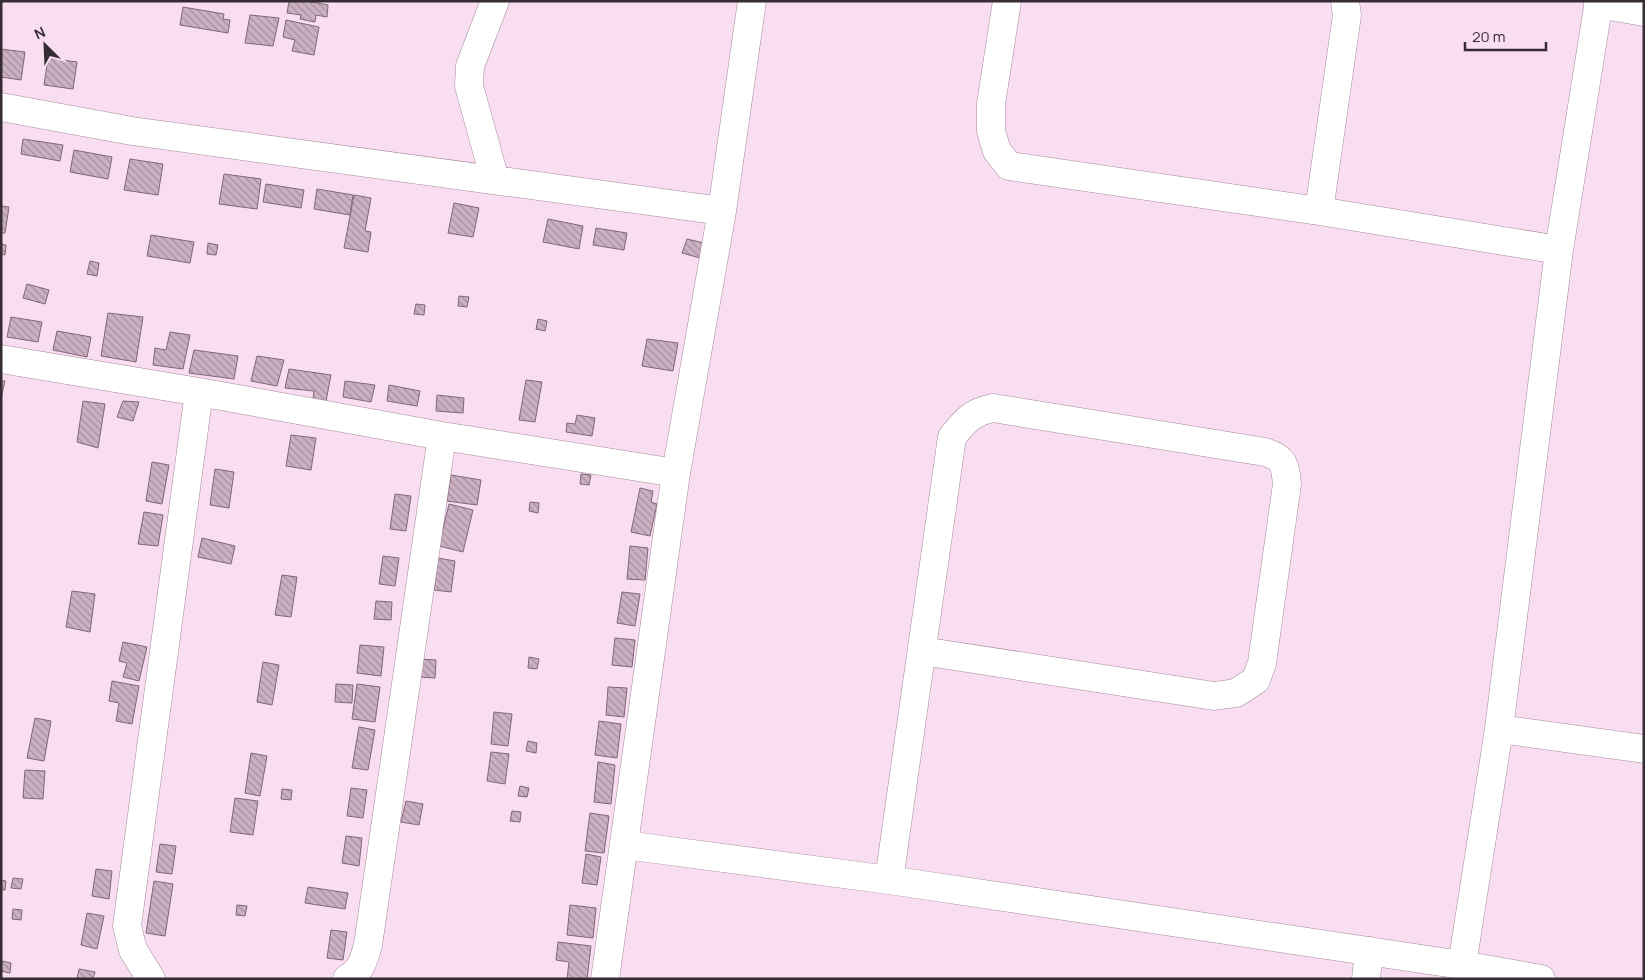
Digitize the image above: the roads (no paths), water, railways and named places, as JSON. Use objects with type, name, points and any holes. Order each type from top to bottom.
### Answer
[{"type":"street","points":[[494,1],[470,66],[469,86],[495,180]]},
{"type":"street","points":[[605,979],[676,473],[722,211],[752,1]]},
{"type":"street","points":[[1007,1],[991,104],[991,131],[997,151],[1009,166],[1319,210],[1559,250]]},
{"type":"street","points":[[1319,210],[1347,16],[1344,1]]},
{"type":"street","points":[[1462,965],[1499,730],[1559,250],[1598,3],[1644,12]]},
{"type":"street","points":[[1,107],[132,130],[722,211]]},
{"type":"street","points":[[1,359],[199,392],[442,436],[676,473]]},
{"type":"street","points":[[151,979],[133,950],[128,926],[199,392]]},
{"type":"street","points":[[889,880],[952,438],[967,419],[982,410],[993,408],[1265,452],[1278,456],[1286,469],[1287,484],[1262,663],[1256,680],[1236,692],[1214,696],[922,651]]},
{"type":"street","points":[[347,979],[358,971],[364,961],[368,945],[442,436]]},
{"type":"street","points":[[1499,730],[1644,749]]},
{"type":"street","points":[[625,845],[889,880],[1462,965],[1541,979]]},
{"type":"street","points":[[1366,979],[1369,951]]}]
